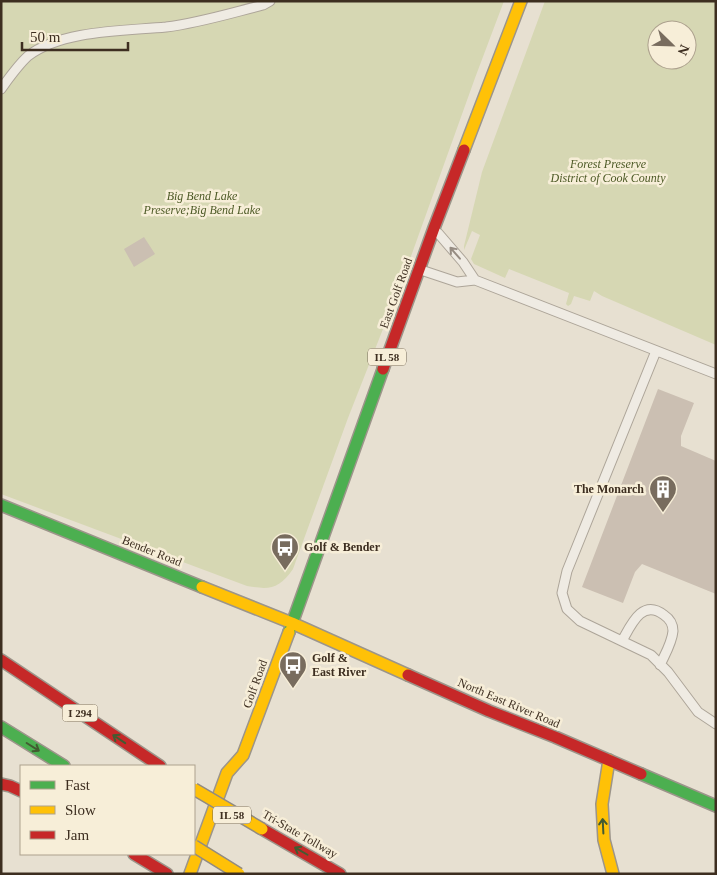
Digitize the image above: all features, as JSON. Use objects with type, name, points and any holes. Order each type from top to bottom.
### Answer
[{"type":"main road","name":"East Golf Road","points":[[292,623],[434,228],[521,1]]},
{"type":"main road","name":"Bender Road","points":[[1,505],[292,623]]},
{"type":"main road","name":"Golf Road","points":[[190,874],[227,773],[243,755],[292,623]]},
{"type":"main road","name":"North East River Road","points":[[292,623],[489,711],[610,760],[716,806]]},
{"type":"main road","name":"I 294","points":[[1,660],[158,765]]},
{"type":"main road","points":[[1,727],[62,765]]},
{"type":"main road","name":"Golf Road","points":[[243,755],[244,772]]},
{"type":"main road","points":[[610,760],[602,804],[604,840],[613,874]]},
{"type":"main road","points":[[1,784],[20,791]]},
{"type":"main road","name":"Tri-State Tollway","points":[[195,789],[340,874]]},
{"type":"main road","name":"IL 58","points":[[230,818],[237,799]]},
{"type":"main road","points":[[210,874],[220,846]]},
{"type":"main road","points":[[195,847],[239,874]]},
{"type":"main road","points":[[136,855],[163,872]]},
{"type":"lane","points":[[1,89],[28,57],[45,46],[71,38],[176,25],[210,18],[270,1]]},
{"type":"lane","points":[[434,228],[463,262],[475,280]]},
{"type":"lane","points":[[419,270],[456,282],[475,280],[716,374]]},
{"type":"lane","points":[[656,351],[567,572],[562,593],[567,609],[580,621],[651,655],[668,672],[698,712],[716,724]]},
{"type":"lane","points":[[622,641],[640,613],[648,609],[657,610],[664,614],[673,628],[672,639],[660,664]]},
{"type":"green space","name":"Big Bend Lake Preserve;Big Bend Lake","points":[[1,1],[504,1],[405,273],[348,418],[293,569],[278,584],[268,588],[247,586],[1,494]]},
{"type":"green space","name":"Forest Preserve District of Cook County","points":[[545,1],[716,1],[716,345],[594,291],[590,301],[574,296],[571,304],[568,306],[566,304],[569,293],[509,269],[505,278],[474,264],[471,259],[480,235],[472,231],[464,250],[482,172]]},
{"type":"building","points":[[144,237],[155,254],[134,267],[124,249]]},
{"type":"building","name":"The Monarch","points":[[658,389],[694,403],[681,436],[681,446],[716,461],[716,594],[642,564],[635,572],[623,603],[582,587]]},
{"type":"traffic: fast","points":[[289,632],[383,369]]},
{"type":"traffic: fast","points":[[1,505],[202,587]]},
{"type":"traffic: fast","points":[[1,727],[62,765]]},
{"type":"traffic: fast","points":[[641,774],[716,806]]},
{"type":"traffic: slow","points":[[464,150],[521,1]]},
{"type":"traffic: slow","points":[[202,587],[292,623],[408,675]]},
{"type":"traffic: slow","points":[[190,874],[227,773],[243,755],[289,632]]},
{"type":"traffic: slow","points":[[609,760],[602,804],[604,840],[613,874]]},
{"type":"traffic: slow","points":[[195,790],[262,829]]},
{"type":"traffic: slow","points":[[195,847],[239,874]]},
{"type":"traffic: jam","points":[[383,369],[464,150]]},
{"type":"traffic: jam","points":[[1,660],[158,765]]},
{"type":"traffic: jam","points":[[408,675],[641,774]]},
{"type":"traffic: jam","points":[[1,784],[20,791]]},
{"type":"traffic: jam","points":[[262,829],[340,874]]},
{"type":"traffic: jam","points":[[136,855],[167,874]]},
{"type":"place","name":"The Monarch","points":[[663,513]]},
{"type":"place","name":"Golf & Bender","points":[[285,571]]},
{"type":"place","name":"Golf & East River","points":[[293,689]]}]
